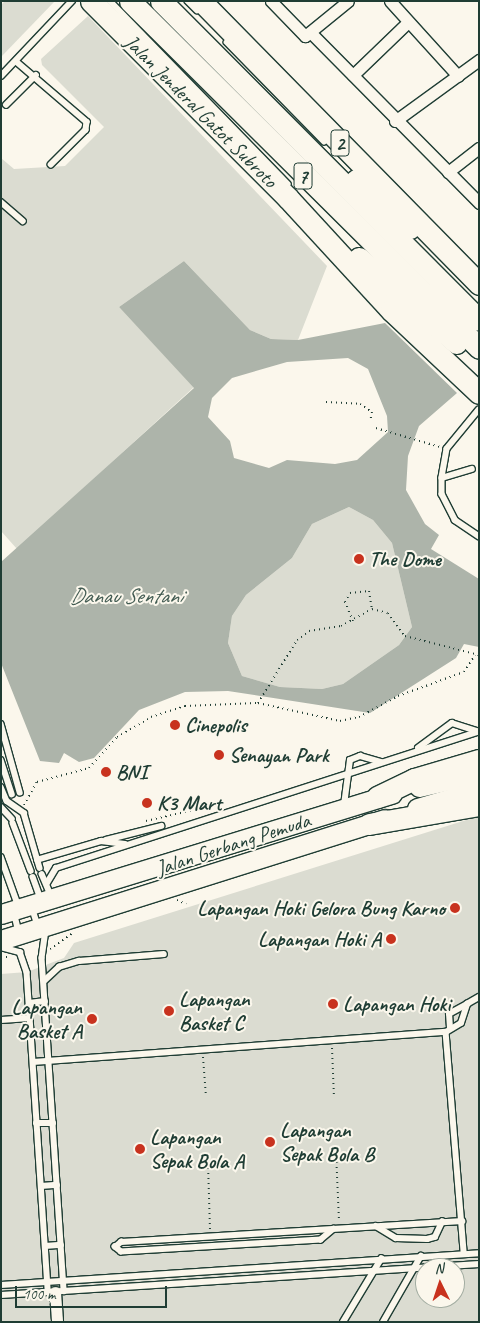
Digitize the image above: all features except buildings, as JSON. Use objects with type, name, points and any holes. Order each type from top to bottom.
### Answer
[{"type":"highway","name":"Jalan Jenderal Gatot Subroto","points":[[91,1],[288,198],[391,310],[479,393]]},
{"type":"highway","name":"7","points":[[130,1],[479,348]]},
{"type":"highway","name":"7","points":[[161,1],[253,97],[479,320]]},
{"type":"highway","name":"2","points":[[201,8],[477,287]]},
{"type":"highway","points":[[253,97],[291,121],[451,266],[477,287]]},
{"type":"highway","points":[[288,198],[479,362]]},
{"type":"highway","points":[[377,797],[414,779],[479,760]]},
{"type":"highway","points":[[369,824],[479,805]]},
{"type":"main road","name":"Jalan Gerbang Pemuda","points":[[30,903],[377,797],[479,773]]},
{"type":"main road","name":"Jalan Gerbang Pemuda","points":[[1,940],[479,790]]},
{"type":"street","points":[[271,1],[302,35],[312,34],[347,2]]},
{"type":"street","points":[[390,1],[458,76]]},
{"type":"street","points":[[353,75],[408,22]]},
{"type":"street","points":[[312,34],[353,75],[394,121],[479,203]]},
{"type":"street","points":[[394,121],[479,60]]},
{"type":"street","points":[[448,172],[479,148]]},
{"type":"street","points":[[56,1292],[57,1322]]},
{"type":"lane","points":[[1,76],[17,62],[72,1]]},
{"type":"lane","points":[[110,1],[282,176],[320,224],[415,320]]},
{"type":"lane","points":[[188,1],[201,8]]},
{"type":"lane","points":[[220,34],[268,88],[330,147]]},
{"type":"lane","points":[[17,62],[36,75],[88,125],[51,164]]},
{"type":"lane","points":[[6,105],[36,75]]},
{"type":"lane","points":[[344,160],[451,266]]},
{"type":"lane","points":[[1,202],[23,221]]},
{"type":"lane","points":[[429,333],[479,382]]},
{"type":"lane","points":[[479,410],[447,450],[442,478],[442,494],[456,520],[479,536]]},
{"type":"lane","points":[[442,478],[472,469]]},
{"type":"lane","points":[[414,751],[452,723],[478,731]]},
{"type":"lane","points":[[1,724],[20,792]]},
{"type":"lane","points":[[30,903],[56,868],[478,731]]},
{"type":"lane","points":[[344,808],[349,773],[348,765],[354,758],[381,762]]},
{"type":"lane","points":[[1,760],[12,794]]},
{"type":"lane","points":[[1,787],[6,801],[22,810],[41,869],[20,934]]},
{"type":"lane","points":[[1,807],[12,821],[31,873],[30,903]]},
{"type":"lane","points":[[37,860],[161,826]]},
{"type":"lane","points":[[101,841],[126,844]]},
{"type":"lane","points":[[1,857],[46,926],[42,938],[42,952],[63,1280],[56,1292]]},
{"type":"lane","points":[[1,947],[23,957],[30,1018],[47,1282],[56,1292]]},
{"type":"lane","points":[[44,981],[59,967],[80,961],[164,954]]},
{"type":"lane","points":[[464,1254],[448,1030],[449,1014],[479,997]]},
{"type":"lane","points":[[28,1003],[45,1001]]},
{"type":"lane","points":[[32,1062],[448,1030],[461,1023],[467,1004]]},
{"type":"lane","points":[[1,1020],[30,1018]]},
{"type":"lane","points":[[36,1124],[53,1123]]},
{"type":"lane","points":[[41,1186],[57,1185]]},
{"type":"lane","points":[[336,1229],[321,1240],[122,1252],[115,1247],[121,1242],[462,1221]]},
{"type":"lane","points":[[376,1226],[396,1238],[427,1239],[435,1237],[442,1222]]},
{"type":"lane","points":[[207,1247],[209,1237]]},
{"type":"lane","points":[[45,1246],[61,1245]]},
{"type":"lane","points":[[1,1285],[479,1253]]},
{"type":"lane","points":[[343,1322],[377,1269],[381,1259]]},
{"type":"lane","points":[[465,1265],[479,1264]]},
{"type":"lane","points":[[1,1295],[415,1267]]},
{"type":"lane","points":[[383,1322],[415,1269]]},
{"type":"path","points":[[326,402],[360,404],[372,412],[370,422]]},
{"type":"path","points":[[376,428],[436,446]]},
{"type":"path","points":[[352,621],[345,602],[350,593],[369,591],[372,609]]},
{"type":"path","points":[[22,810],[38,782],[89,768],[117,737],[151,717],[202,704],[258,703],[340,721],[359,717],[398,696],[464,672],[477,655],[405,636],[388,612],[372,609],[352,621],[309,631],[297,640],[262,701],[258,703]]},
{"type":"path","points":[[167,902],[176,900],[186,904]]},
{"type":"path","points":[[42,952],[76,931]]},
{"type":"path","points":[[1,957],[23,957]]},
{"type":"path","points":[[332,1040],[334,1098]]},
{"type":"path","points":[[203,1050],[206,1097]]},
{"type":"path","points":[[336,1152],[336,1229]]},
{"type":"path","points":[[208,1163],[209,1237]]},
{"type":"shaded area","points":[[5,1],[55,1],[1,57],[1,5]]},
{"type":"shaded area","points":[[88,16],[327,266],[298,340],[271,339],[250,330],[184,261],[119,307],[194,387],[17,549],[1,531],[1,158],[14,169],[65,166],[104,127],[42,65],[41,59]]},
{"type":"shaded area","points":[[349,507],[373,520],[392,543],[412,627],[399,645],[343,684],[322,689],[280,687],[242,676],[228,643],[232,616],[246,595],[292,558],[312,524]]},
{"type":"shaded area","points":[[479,816],[479,1322],[1,1322],[1,974],[27,972],[64,958],[74,943]]},
{"type":"water","name":"Danau Sentani","points":[[184,261],[250,330],[271,339],[298,340],[385,323],[457,393],[419,426],[408,456],[406,490],[425,524],[439,535],[431,549],[479,579],[479,647],[464,644],[456,658],[370,713],[228,691],[185,692],[139,710],[94,758],[79,762],[64,753],[59,763],[40,761],[1,663],[1,562],[194,388],[119,307]],"holes":[[[348,358],[368,369],[387,416],[388,432],[357,460],[335,464],[287,460],[269,468],[234,458],[230,441],[208,417],[212,398],[232,378],[287,362]],[[349,507],[373,520],[392,543],[412,627],[399,645],[343,684],[322,689],[280,687],[242,676],[228,643],[232,616],[246,595],[292,558],[312,524]]]},
{"type":"place","name":"The Dome","points":[[359,559]]},
{"type":"place","name":"Cinepolis","points":[[175,725]]},
{"type":"place","name":"Senayan Park","points":[[219,755]]},
{"type":"place","name":"BNI","points":[[106,772]]},
{"type":"place","name":"K3 Mart","points":[[147,803]]},
{"type":"place","name":"Lapangan Hoki Gelora Bung Karno","points":[[455,908]]},
{"type":"place","name":"Lapangan Hoki A","points":[[391,939]]},
{"type":"place","name":"Lapangan Hoki","points":[[333,1004]]},
{"type":"place","name":"Lapangan Basket C","points":[[169,1011]]},
{"type":"place","name":"Lapangan Basket A","points":[[92,1019]]},
{"type":"place","name":"Lapangan Sepak Bola B","points":[[270,1142]]},
{"type":"place","name":"Lapangan Sepak Bola A","points":[[140,1149]]}]
